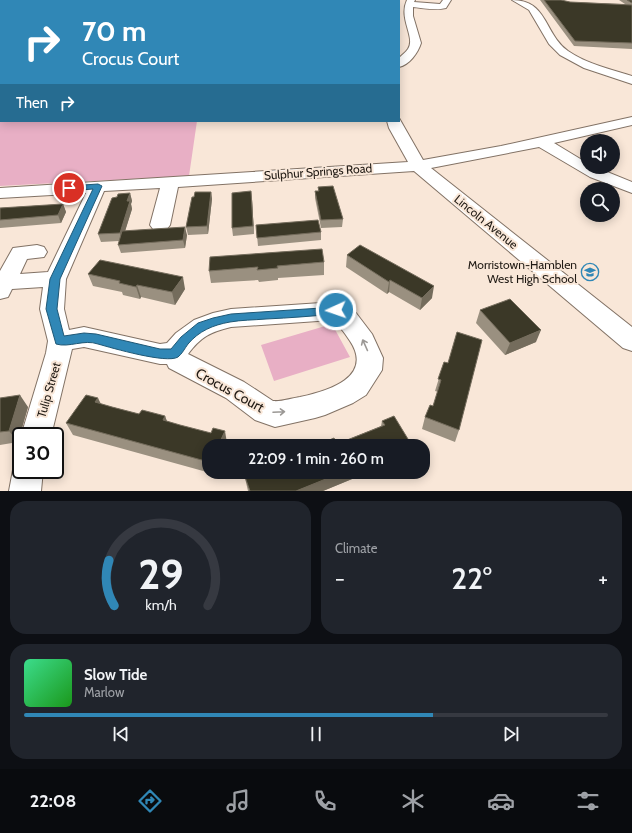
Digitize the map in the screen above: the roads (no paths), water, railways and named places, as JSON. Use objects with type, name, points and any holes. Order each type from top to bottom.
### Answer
[{"type":"street","points":[[168,0],[179,0]]},
{"type":"street","points":[[262,0],[283,0]]},
{"type":"street","points":[[400,62],[413,51],[416,43],[415,37],[403,19],[410,2],[436,7],[443,6],[447,0]]},
{"type":"street","points":[[516,0],[532,8],[553,42],[564,54],[588,66],[632,80]]},
{"type":"street","points":[[404,37],[415,37]]},
{"type":"street","name":"Sulphur Springs Road","points":[[0,193],[418,166],[542,142],[632,121]]},
{"type":"street","name":"Lincoln Avenue","points":[[394,122],[396,128],[418,166],[627,331]]},
{"type":"street","points":[[542,142],[579,166],[632,188]]},
{"type":"street","points":[[160,225],[170,182]]},
{"type":"street","name":"Tulip Street","points":[[39,427],[60,353],[60,341],[52,309],[55,279],[98,186]]},
{"type":"street","points":[[2,286],[20,253],[37,252]]},
{"type":"street","points":[[2,286],[55,279]]},
{"type":"street","name":"Crocus Court","points":[[336,310],[342,314],[355,328],[363,341],[370,358],[369,370],[357,387],[343,395],[315,406],[275,414],[265,411],[235,390],[178,361],[174,353],[184,340],[202,326],[213,322],[231,318],[336,310]]},
{"type":"street","points":[[60,341],[84,337],[160,354],[174,353]]},
{"type":"street","points":[[25,491],[27,479]]},
{"type":"place","name":"Morristown-Hamblen West High School","points":[[590,272]]}]
